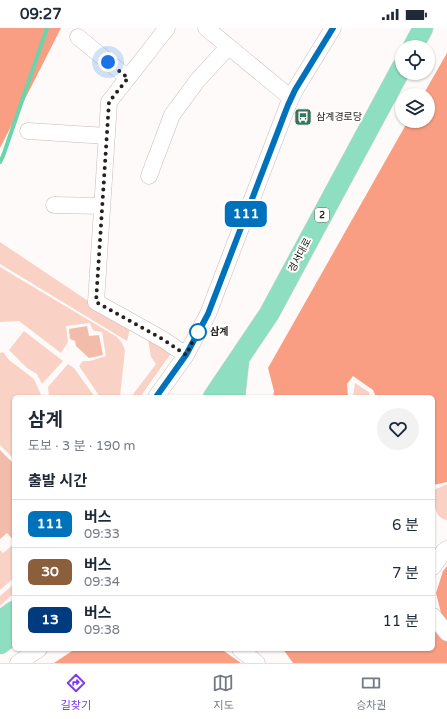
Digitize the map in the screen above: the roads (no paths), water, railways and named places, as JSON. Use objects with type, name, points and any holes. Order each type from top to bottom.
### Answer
[{"type":"main road","points":[[417,40],[423,28]]},
{"type":"main road","name":"경서대로","points":[[214,395],[269,314],[395,80]]},
{"type":"main road","points":[[235,395],[239,360]]},
{"type":"main road","points":[[0,621],[12,612]]},
{"type":"main road","points":[[0,644],[12,635]]},
{"type":"street","points":[[168,28],[109,102],[96,302],[164,340],[186,355]]},
{"type":"street","points":[[206,28],[292,98]]},
{"type":"street","points":[[157,395],[186,355],[208,314],[295,90],[333,28]]},
{"type":"street","points":[[78,37],[128,78]]},
{"type":"street","points":[[149,176],[172,115],[197,80],[228,47]]},
{"type":"street","points":[[28,131],[106,136]]},
{"type":"street","points":[[54,205],[102,206]]},
{"type":"street","points":[[435,564],[447,549]]},
{"type":"street","points":[[435,618],[447,633]]},
{"type":"street","points":[[18,663],[36,651]]},
{"type":"street","points":[[242,651],[257,663]]},
{"type":"waterway","points":[[0,162],[47,28]]},
{"type":"place","name":"삼계경로당","points":[[303,117]]},
{"type":"place","name":"삼계","points":[[198,332]]}]
